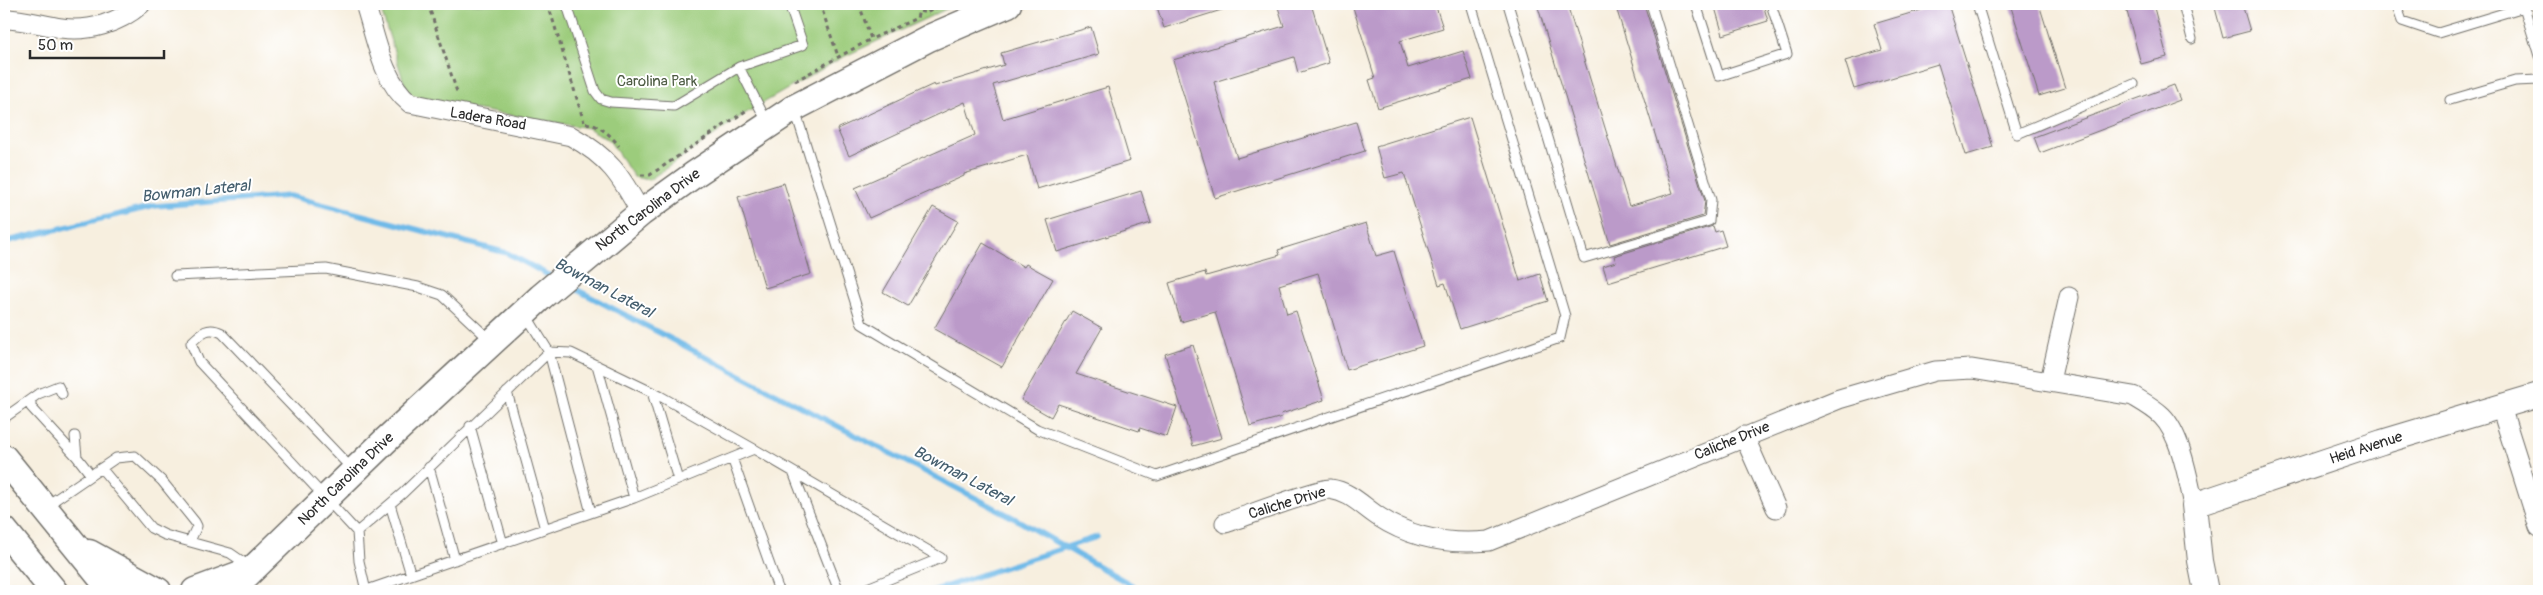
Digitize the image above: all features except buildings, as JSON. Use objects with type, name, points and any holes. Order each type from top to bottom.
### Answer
[{"type":"main road","name":"North Carolina Drive","points":[[230,591],[354,471],[532,305],[641,213],[794,108],[929,38],[1008,4]]},
{"type":"main road","points":[[4,458],[112,591]]},
{"type":"main road","points":[[4,530],[54,591]]},
{"type":"main road","points":[[74,545],[158,591]]},
{"type":"main road","points":[[195,591],[253,569]]},
{"type":"street","points":[[4,19],[42,23],[62,28],[96,27],[109,23],[141,4]]},
{"type":"street","name":"Ladera Road","points":[[365,4],[391,82],[399,94],[410,103],[571,136],[594,148],[608,162],[626,187],[641,213]]},
{"type":"street","points":[[2050,381],[2069,297]]},
{"type":"street","name":"Caliche Drive","points":[[1225,523],[1328,488],[1350,494],[1378,517],[1404,531],[1423,538],[1468,543],[1488,540],[1838,399],[1935,371],[1972,370],[2050,381],[2133,396],[2164,418],[2176,440],[2194,505]]},
{"type":"street","name":"Heid Avenue","points":[[2194,505],[2382,442],[2539,395]]},
{"type":"street","points":[[2501,407],[2539,527]]},
{"type":"street","points":[[1744,436],[1776,508]]},
{"type":"street","points":[[2194,505],[2200,561],[2206,591]]},
{"type":"lane","points":[[572,4],[567,5],[595,91],[601,99],[610,102],[674,106],[739,66],[803,45],[789,4]]},
{"type":"lane","points":[[794,108],[862,324],[1037,430],[1157,476],[1560,338],[1565,316],[1471,4]]},
{"type":"lane","points":[[1508,4],[1584,258],[1709,221],[1711,200],[1651,4]]},
{"type":"lane","points":[[1696,4],[1719,76],[1787,54],[1771,4]]},
{"type":"lane","points":[[1977,4],[2017,134],[2134,84]]},
{"type":"lane","points":[[2183,4],[2192,39]]},
{"type":"lane","points":[[2396,4],[2402,21],[2438,32],[2523,5],[2539,56]]},
{"type":"lane","points":[[739,66],[768,125]]},
{"type":"lane","points":[[2450,100],[2515,80],[2539,80]]},
{"type":"lane","points":[[175,276],[326,269],[418,287],[442,295],[492,342]]},
{"type":"lane","points":[[532,305],[549,352],[591,513]]},
{"type":"lane","points":[[354,471],[222,333],[213,329],[203,330],[191,343],[199,362],[357,532],[359,561],[365,591],[634,498],[754,449]]},
{"type":"lane","points":[[357,532],[390,504],[549,352],[571,353],[652,392],[941,558],[860,591]]},
{"type":"lane","points":[[597,365],[634,498]]},
{"type":"lane","points":[[4,418],[38,394],[58,386],[62,394]]},
{"type":"lane","points":[[507,392],[545,529]]},
{"type":"lane","points":[[652,392],[678,480]]},
{"type":"lane","points":[[31,399],[31,407],[91,475]]},
{"type":"lane","points":[[470,426],[503,544]]},
{"type":"lane","points":[[75,436],[78,458]]},
{"type":"lane","points":[[44,507],[116,458],[135,456],[144,463],[196,522],[197,526],[190,541]]},
{"type":"lane","points":[[732,458],[779,591]]},
{"type":"lane","points":[[429,467],[455,560]]},
{"type":"lane","points":[[101,468],[151,528],[165,535],[230,553],[253,569]]},
{"type":"lane","points":[[793,472],[839,591]]},
{"type":"lane","points":[[390,504],[411,575]]},
{"type":"path","points":[[428,4],[460,100]]},
{"type":"path","points":[[548,4],[584,123]]},
{"type":"path","points":[[820,4],[838,56]]},
{"type":"path","points":[[859,4],[871,39],[917,18],[919,11],[926,13],[944,4]]},
{"type":"green space","name":"Carolina Park","points":[[379,4],[957,4],[841,58],[746,113],[649,180],[634,177],[609,140],[588,128],[431,102],[407,92]]},
{"type":"waterway","name":"Bowman Lateral","points":[[4,242],[154,206],[290,196],[507,253],[554,278]]},
{"type":"waterway","name":"Bowman Lateral","points":[[566,284],[1012,517],[1142,591]]},
{"type":"waterway","points":[[932,591],[1097,537]]}]
